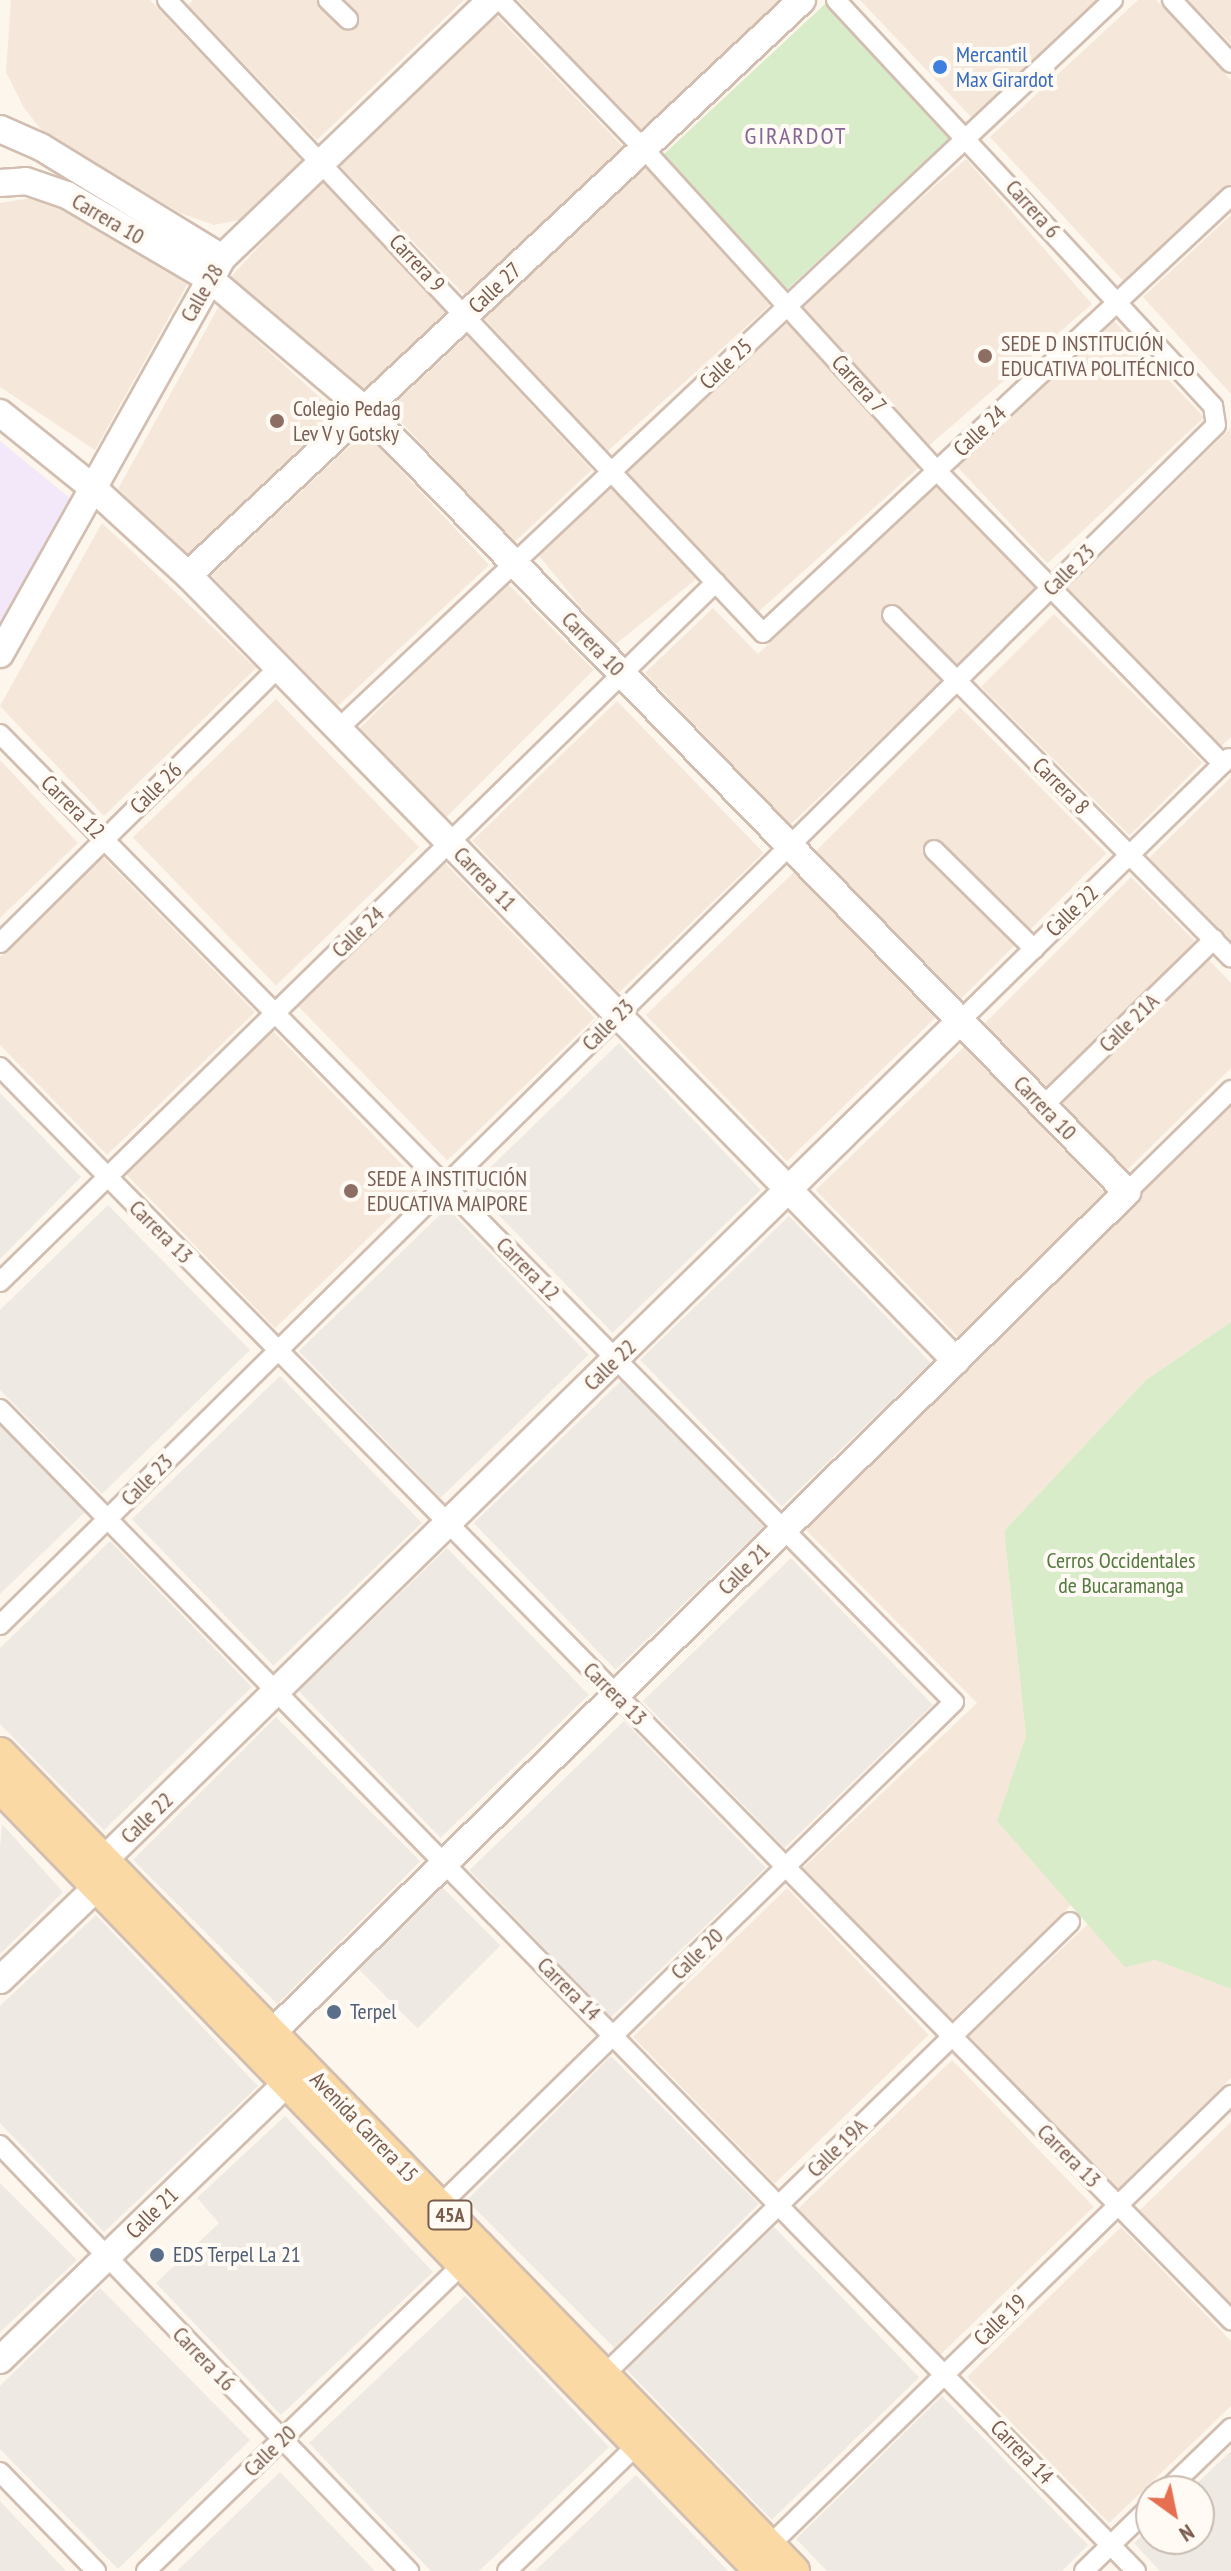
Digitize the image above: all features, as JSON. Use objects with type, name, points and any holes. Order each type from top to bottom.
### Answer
[{"type":"main road","name":"Avenida Carrera 15","points":[[0,1753],[102,1873],[296,2074],[463,2264],[638,2444],[765,2558],[794,2571]]},
{"type":"main road","name":"Avenida Carrera 15","points":[[0,1787],[102,1873]]},
{"type":"main road","name":"Avenida Carrera 15","points":[[296,2074],[440,2205],[604,2375],[765,2558]]},
{"type":"street","name":"Carrera 9","points":[[168,0],[763,633]]},
{"type":"street","points":[[328,0],[348,19]]},
{"type":"street","name":"Calle 28","points":[[0,654],[216,269],[491,0]]},
{"type":"street","name":"Carrera 7","points":[[500,0],[644,149],[937,471],[1051,588],[1227,760]]},
{"type":"street","name":"Calle 27","points":[[188,575],[802,0]]},
{"type":"street","name":"Carrera 6","points":[[836,0],[967,137],[1213,406],[1216,425]]},
{"type":"street","name":"Calle 25","points":[[338,729],[1113,0]]},
{"type":"street","points":[[1172,0],[1231,63]]},
{"type":"street","name":"Carrera 10","points":[[0,129],[41,147],[216,269],[365,410],[1127,1192]]},
{"type":"street","name":"Carrera 10","points":[[0,183],[26,181],[67,195],[216,269]]},
{"type":"street","name":"Calle 24","points":[[763,633],[1231,196]]},
{"type":"street","name":"Carrera 11","points":[[0,413],[93,488],[188,575],[956,1361]]},
{"type":"street","name":"Calle 23","points":[[0,1625],[1216,425]]},
{"type":"street","name":"Calle 24","points":[[0,1282],[716,582]]},
{"type":"street","name":"Carrera 8","points":[[892,615],[1231,957]]},
{"type":"street","name":"Calle 26","points":[[0,943],[278,668]]},
{"type":"street","name":"Carrera 12","points":[[0,734],[954,1702]]},
{"type":"street","name":"Calle 22","points":[[0,1980],[277,1691],[1227,760]]},
{"type":"street","points":[[934,850],[1034,949]]},
{"type":"street","name":"Calle 21A","points":[[1043,1106],[1214,939]]},
{"type":"street","name":"Carrera 13","points":[[0,1067],[1231,2320]]},
{"type":"street","name":"Calle 21","points":[[265,2041],[1231,1090]]},
{"type":"street","name":"Carrera 14","points":[[0,1409],[946,2373],[1136,2571]]},
{"type":"street","name":"Calle 20","points":[[440,2205],[954,1702]]},
{"type":"street","name":"Calle 19A","points":[[604,2375],[1070,1922]]},
{"type":"street","name":"Calle 21","points":[[0,2360],[296,2074]]},
{"type":"street","name":"Calle 19","points":[[765,2558],[946,2373],[1231,2095]]},
{"type":"street","name":"Carrera 16","points":[[0,2145],[409,2571]]},
{"type":"street","name":"Calle 20","points":[[146,2571],[463,2264]]},
{"type":"street","points":[[1183,2475],[1231,2428]]},
{"type":"street","points":[[507,2571],[638,2444]]},
{"type":"street","points":[[0,2472],[96,2571]]},
{"type":"street","points":[[1084,2571],[1135,2522]]},
{"type":"shaded area","points":[[11,0],[150,0],[302,161],[240,220],[214,225],[180,213],[43,132],[24,108],[6,72]]},
{"type":"shaded area","points":[[193,0],[464,0],[317,140],[188,5]]},
{"type":"shaded area","points":[[518,0],[787,0],[644,134]]},
{"type":"shaded area","points":[[860,0],[1099,0],[973,119]]},
{"type":"shaded area","points":[[1138,0],[1156,0],[1231,80],[1231,184],[1125,283],[990,137]]},
{"type":"shaded area","points":[[1188,0],[1231,0],[1231,44]]},
{"type":"shaded area","points":[[490,9],[625,149],[469,299],[334,160]]},
{"type":"shaded area","points":[[966,159],[1092,304],[926,448],[800,303]]},
{"type":"shaded area","points":[[640,161],[770,305],[606,453],[476,309]]},
{"type":"shaded area","points":[[321,178],[448,315],[363,391],[230,278]]},
{"type":"shaded area","points":[[31,198],[94,220],[192,276],[95,450],[0,387],[0,203]]},
{"type":"shaded area","points":[[1231,215],[1231,394],[1143,297]]},
{"type":"shaded area","points":[[219,306],[337,413],[187,555],[118,489]]},
{"type":"shaded area","points":[[790,321],[920,466],[755,615],[624,470]]},
{"type":"shaded area","points":[[1114,321],[1204,418],[1048,563],[957,467]]},
{"type":"shaded area","points":[[467,336],[592,470],[514,543],[389,409]]},
{"type":"shaded area","points":[[1231,428],[1231,737],[1216,751],[1064,592]]},
{"type":"shaded area","points":[[365,432],[489,565],[336,708],[211,575]]},
{"type":"shaded area","points":[[0,441],[71,499],[0,625]]},
{"type":"shaded area","points":[[619,478],[699,577],[613,647],[533,548]]},
{"type":"shaded area","points":[[936,485],[1037,590],[790,825],[645,673],[713,608],[758,654]]},
{"type":"shaded area","points":[[102,523],[256,668],[104,816],[0,706]]},
{"type":"shaded area","points":[[506,582],[594,670],[444,819],[357,731]]},
{"type":"shaded area","points":[[1054,614],[1202,762],[1130,835],[981,687]]},
{"type":"shaded area","points":[[276,699],[419,847],[276,985],[133,837]]},
{"type":"shaded area","points":[[617,701],[764,853],[619,992],[472,841]]},
{"type":"shaded area","points":[[960,707],[1106,853],[959,1001],[812,855]]},
{"type":"shaded area","points":[[0,760],[78,843],[0,918]]},
{"type":"shaded area","points":[[1231,777],[1231,941],[1149,858]]},
{"type":"shaded area","points":[[103,857],[255,1012],[107,1155],[0,1045],[0,957]]},
{"type":"shaded area","points":[[444,862],[595,1018],[447,1161],[297,1004]]},
{"type":"shaded area","points":[[794,872],[935,1018],[787,1161],[646,1015]]},
{"type":"shaded area","points":[[1131,877],[1197,943],[1050,1091],[984,1024]]},
{"type":"shaded area","points":[[1207,958],[1231,983],[1231,1068],[1126,1171],[1059,1104]]},
{"type":"shaded area","points":[[271,1029],[422,1186],[275,1328],[124,1171]]},
{"type":"shaded area","points":[[619,1043],[761,1190],[613,1333],[471,1186]]},
{"type":"shaded area","points":[[964,1047],[1106,1194],[958,1337],[816,1190]]},
{"type":"shaded area","points":[[0,1093],[81,1177],[0,1259]]},
{"type":"shaded area","points":[[1231,1104],[1231,1322],[1146,1380],[1004,1531],[1026,1736],[998,1821],[1071,1905],[950,2021],[803,1868],[977,1703],[805,1529]]},
{"type":"shaded area","points":[[108,1205],[250,1350],[102,1494],[0,1390],[0,1310]]},
{"type":"shaded area","points":[[447,1208],[589,1355],[441,1498],[299,1351]]},
{"type":"shaded area","points":[[789,1216],[931,1363],[782,1507],[640,1360]]},
{"type":"shaded area","points":[[280,1376],[422,1523],[274,1666],[132,1519]]},
{"type":"shaded area","points":[[622,1380],[764,1527],[616,1670],[474,1523]]},
{"type":"shaded area","points":[[0,1425],[85,1512],[0,1594]]},
{"type":"shaded area","points":[[110,1541],[252,1687],[104,1830],[0,1724],[0,1648]]},
{"type":"shaded area","points":[[447,1548],[589,1695],[441,1838],[299,1691]]},
{"type":"shaded area","points":[[791,1558],[933,1705],[785,1848],[643,1701]]},
{"type":"shaded area","points":[[276,1717],[420,1861],[277,2004],[133,1860]]},
{"type":"shaded area","points":[[624,1721],[766,1868],[611,2017],[469,1870]]},
{"type":"shaded area","points":[[2,1824],[63,1892],[0,1954],[0,1848]]},
{"type":"shaded area","points":[[441,1886],[500,1945],[418,2028],[358,1969]]},
{"type":"shaded area","points":[[787,1888],[929,2035],[775,2183],[633,2037]]},
{"type":"shaded area","points":[[96,1915],[258,2086],[104,2232],[0,2123],[0,2006]]},
{"type":"shaded area","points":[[1088,1924],[1125,1966],[1155,1960],[1231,1989],[1231,2078],[1118,2189],[968,2037]]},
{"type":"shaded area","points":[[611,2056],[759,2204],[615,2348],[467,2200]]},
{"type":"shaded area","points":[[952,2060],[1094,2207],[940,2355],[798,2209]]},
{"type":"shaded area","points":[[285,2116],[433,2272],[281,2415],[156,2283],[219,2223],[197,2198]]},
{"type":"shaded area","points":[[1231,2122],[1231,2305],[1139,2211]]},
{"type":"shaded area","points":[[0,2183],[77,2260],[0,2332]]},
{"type":"shaded area","points":[[774,2227],[919,2377],[772,2520],[627,2369]]},
{"type":"shaded area","points":[[1121,2227],[1231,2341],[1231,2406],[1159,2475],[1135,2475],[1135,2498],[1109,2523],[967,2377]]},
{"type":"shaded area","points":[[100,2288],[250,2440],[118,2569],[0,2449],[0,2386]]},
{"type":"shaded area","points":[[465,2296],[609,2447],[479,2571],[431,2571],[309,2443]]},
{"type":"shaded area","points":[[942,2396],[1088,2545],[1062,2571],[827,2571],[796,2539]]},
{"type":"shaded area","points":[[1231,2451],[1231,2571],[1160,2571],[1145,2555],[1215,2555],[1215,2475],[1206,2475]]},
{"type":"shaded area","points":[[280,2472],[375,2571],[177,2571]]},
{"type":"shaded area","points":[[636,2475],[728,2571],[535,2571]]},
{"type":"shaded area","points":[[0,2501],[66,2571],[0,2571]]},
{"type":"green space","points":[[826,3],[951,137],[787,290],[662,156]]},
{"type":"green space","name":"Cerros Occidentales de Bucaramanga","points":[[1231,1322],[1231,1989],[1155,1960],[1125,1967],[997,1821],[1026,1736],[1004,1531],[1146,1380]]},
{"type":"place","name":"Mercantil Max Girardot","points":[[940,67]]},
{"type":"place","name":"SEDE D INSTITUCIÓN EDUCATIVA POLITÉCNICO","points":[[985,356]]},
{"type":"place","name":"Colegio Pedag Lev V y Gotsky","points":[[277,421]]},
{"type":"place","name":"SEDE A INSTITUCIÓN EDUCATIVA MAIPORE","points":[[351,1191]]},
{"type":"place","name":"Terpel","points":[[334,2012]]},
{"type":"place","name":"EDS Terpel La 21","points":[[157,2255]]},
{"type":"district","name":"GIRARDOT","points":[[796,136]]}]
